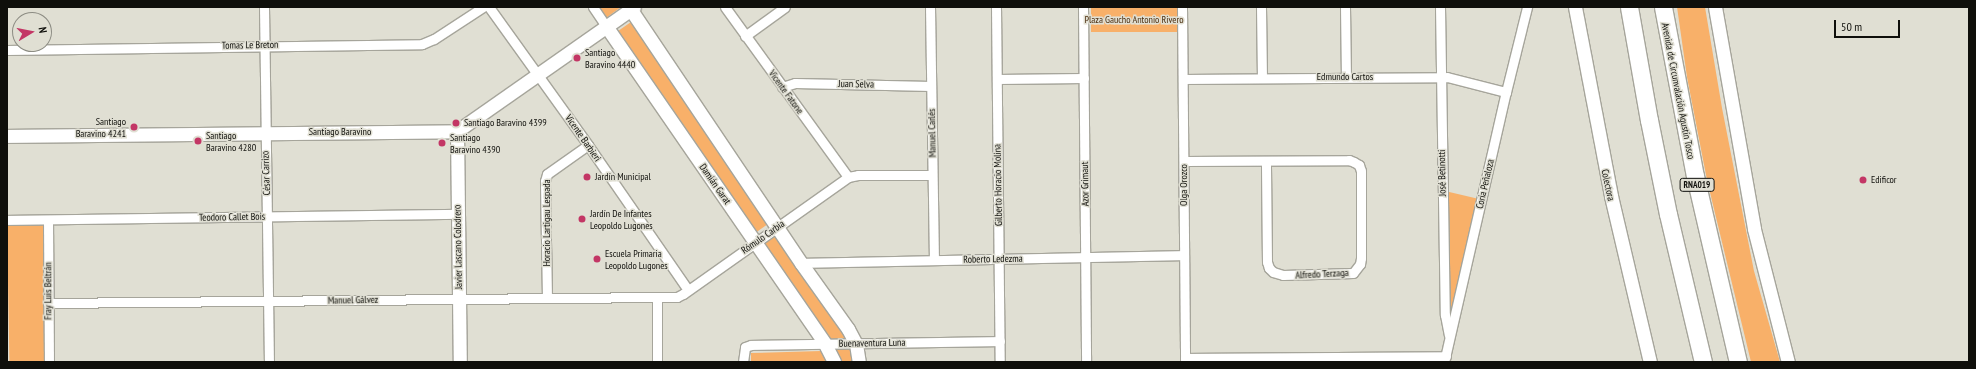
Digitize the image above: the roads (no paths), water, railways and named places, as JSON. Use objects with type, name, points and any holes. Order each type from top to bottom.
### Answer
[{"type":"highway","name":"RNA019","points":[[1629,7],[1649,120],[1667,206],[1704,362]]},
{"type":"highway","name":"Avenida de Circunvalación Agustín Tosco","points":[[1663,7],[1698,191],[1738,362]]},
{"type":"main road","name":"Colectora","points":[[1575,7],[1611,196],[1650,362]]},
{"type":"main road","points":[[1715,7],[1754,230],[1788,362]]},
{"type":"main road","points":[[457,131],[631,8],[802,263],[848,328],[856,344],[859,362]]},
{"type":"main road","name":"Damián Garat","points":[[606,26],[825,344],[834,362]]},
{"type":"main road","name":"Santiago Baravino","points":[[7,136],[457,131]]},
{"type":"main road","name":"Javier Lascano Colodrero","points":[[457,131],[460,362]]},
{"type":"street","name":"César Carrizo","points":[[264,7],[269,362]]},
{"type":"street","name":"Tomas Le Breton","points":[[7,50],[264,45],[422,44],[434,39],[483,7]]},
{"type":"street","name":"Vicente Barbieri","points":[[489,7],[588,145],[688,290]]},
{"type":"street","name":"Damián Garat","points":[[593,7],[606,26]]},
{"type":"street","name":"Vicente Fatone","points":[[725,7],[848,177]]},
{"type":"street","points":[[746,36],[785,7]]},
{"type":"street","name":"Manuel Carlés","points":[[930,7],[934,260]]},
{"type":"street","name":"Gilberto Horacio Molina","points":[[996,7],[1000,362]]},
{"type":"street","name":"Azor Grimaut","points":[[1083,7],[1086,362]]},
{"type":"street","name":"Olga Orozco","points":[[1182,7],[1185,360]]},
{"type":"street","points":[[1261,7],[1262,78]]},
{"type":"street","points":[[1346,7],[1346,77]]},
{"type":"street","name":"José Betinotti","points":[[1440,7],[1445,315],[1450,338]]},
{"type":"street","name":"Coria Peñaloza","points":[[1445,359],[1527,7]]},
{"type":"street","name":"Edmundo Cartos","points":[[1183,79],[1440,77],[1454,78],[1506,92]]},
{"type":"street","points":[[997,79],[1084,78]]},
{"type":"street","name":"Juan Selva","points":[[782,87],[795,83],[932,86]]},
{"type":"street","name":"Horacio Lartigau Lespada","points":[[547,298],[545,181],[547,174],[588,145]]},
{"type":"street","name":"Alfredo Terzaga","points":[[1184,161],[1349,160],[1359,165],[1361,171],[1361,258],[1360,264],[1353,273],[1283,275],[1273,272],[1269,268],[1267,262],[1266,161]]},
{"type":"street","name":"Rómulo Carbia","points":[[657,297],[677,296],[688,290],[848,177],[858,175],[932,175]]},
{"type":"street","name":"Teodoro Callet Bois","points":[[7,220],[458,214]]},
{"type":"street","name":"Fray Luis Beltrán","points":[[48,220],[49,362]]},
{"type":"street","name":"Roberto Ledezma","points":[[802,263],[1184,255]]},
{"type":"street","points":[[657,297],[657,362]]},
{"type":"street","name":"Manuel Gálvez","points":[[48,303],[657,297]]},
{"type":"street","name":"Buenaventura Luna","points":[[743,362],[745,347],[750,345],[1000,341]]},
{"type":"street","points":[[1185,360],[1445,359]]},
{"type":"place","name":"Santiago Baravino 4440","points":[[577,58]]},
{"type":"place","name":"Santiago Baravino 4399","points":[[456,123]]},
{"type":"place","name":"Santiago Baravino 4241","points":[[134,127]]},
{"type":"place","name":"Santiago Baravino 4280","points":[[198,141]]},
{"type":"place","name":"Santiago Baravino 4390","points":[[442,143]]},
{"type":"place","name":"Jardín Municipal","points":[[587,177]]},
{"type":"place","name":"Edificor","points":[[1863,180]]},
{"type":"place","name":"Jardín De Infantes Leopoldo Lugones","points":[[582,219]]},
{"type":"place","name":"Escuela Primaria Leopoldo Lugones","points":[[597,259]]},
{"type":"park label","name":"Plaza Gaucho Antonio Rivero","points":[[1134,20]]}]
